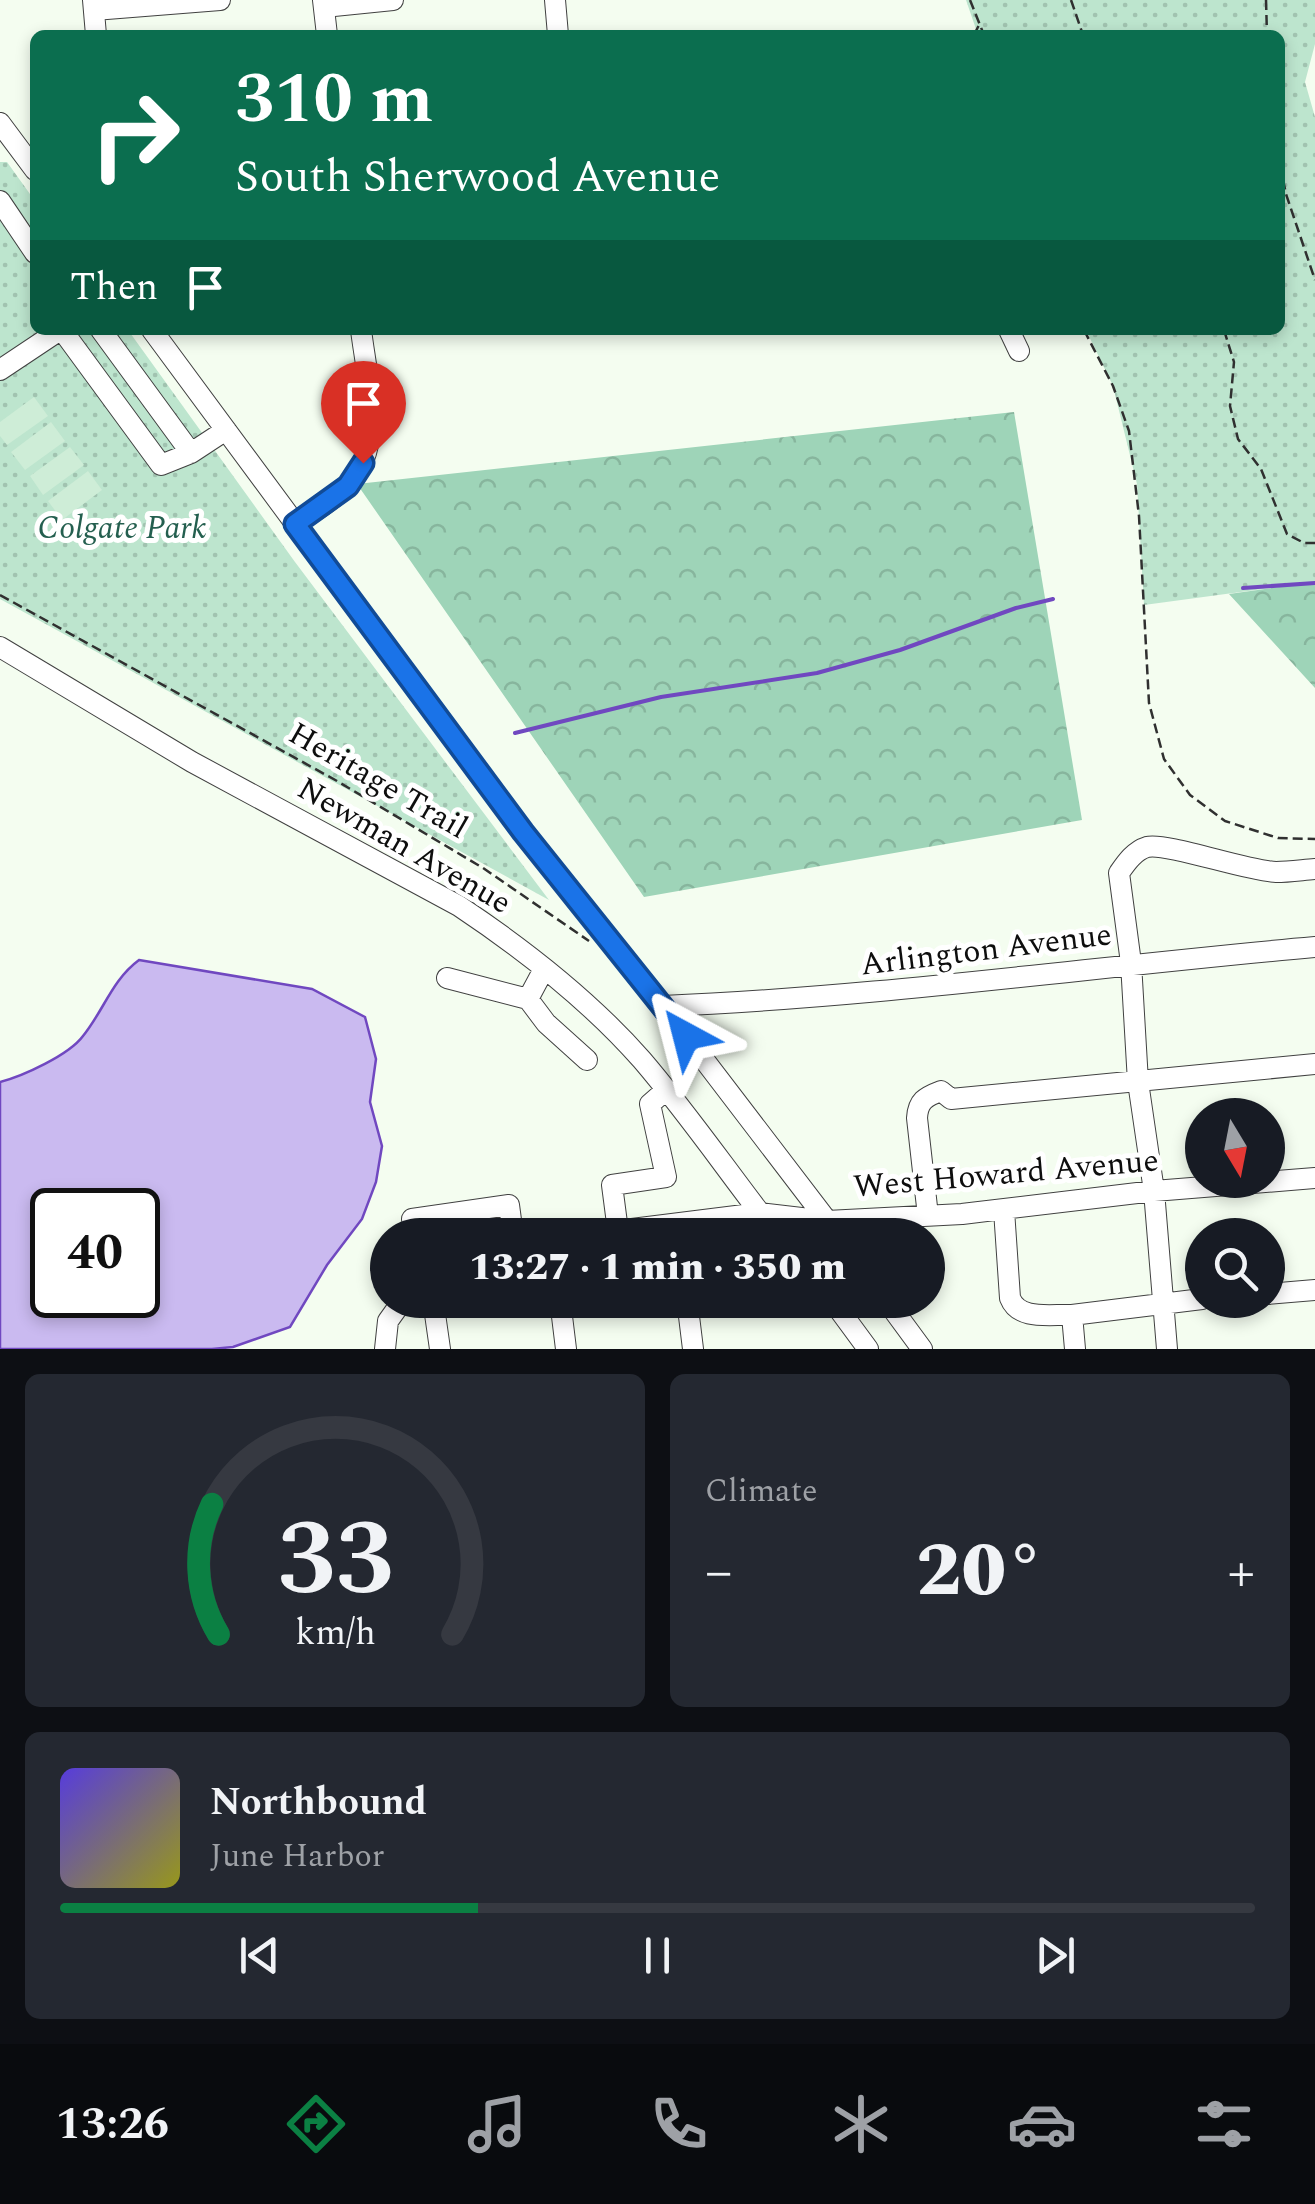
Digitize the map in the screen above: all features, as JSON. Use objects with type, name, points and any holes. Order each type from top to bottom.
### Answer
[{"type":"street","points":[[96,30],[93,5],[220,0]]},
{"type":"street","points":[[326,30],[323,4],[394,0]]},
{"type":"street","points":[[555,0],[558,30]]},
{"type":"street","points":[[0,123],[6,142],[30,165]]},
{"type":"street","points":[[0,201],[30,246]]},
{"type":"street","points":[[0,370],[53,335]]},
{"type":"street","points":[[65,335],[161,465],[190,453],[226,430]]},
{"type":"street","points":[[105,335],[190,453]]},
{"type":"street","points":[[156,335],[523,832],[825,1218]]},
{"type":"street","points":[[295,524],[348,486],[363,463],[370,414],[362,335]]},
{"type":"street","points":[[1012,335],[1019,350]]},
{"type":"street","name":"Newman Avenue","points":[[2,650],[192,762],[459,906],[544,968],[606,1024],[666,1090],[765,1218]]},
{"type":"street","points":[[1167,1349],[1119,873],[1143,848],[1158,846],[1216,862],[1275,872],[1315,869]]},
{"type":"street","name":"Arlington Avenue","points":[[663,1006],[907,991],[1131,963],[1315,947]]},
{"type":"street","points":[[528,998],[544,968]]},
{"type":"street","points":[[447,978],[528,998],[546,1023],[587,1060]]},
{"type":"street","points":[[928,1216],[917,1118],[918,1106],[926,1096],[941,1091],[951,1099],[1315,1064]]},
{"type":"street","points":[[616,1218],[612,1185],[666,1177],[650,1104],[666,1090]]},
{"type":"street","name":"West Howard Avenue","points":[[912,1218],[1315,1178]]},
{"type":"street","points":[[419,1218],[509,1205],[511,1218]]},
{"type":"street","points":[[1004,1210],[1010,1298],[1014,1309],[1022,1314],[1072,1314],[1185,1300]]},
{"type":"street","name":"West Howard Avenue","points":[[736,1218],[760,1213],[784,1218]]},
{"type":"street","points":[[1285,1293],[1315,1290]]},
{"type":"street","points":[[1072,1314],[1076,1349]]},
{"type":"street","points":[[384,1349],[389,1318]]},
{"type":"street","points":[[436,1318],[440,1349]]},
{"type":"street","points":[[562,1318],[566,1349]]},
{"type":"street","points":[[689,1318],[693,1349]]},
{"type":"street","points":[[845,1318],[868,1349]]},
{"type":"street","points":[[899,1318],[922,1349]]},
{"type":"path","points":[[970,0],[982,30]]},
{"type":"path","points":[[1071,0],[1081,30]]},
{"type":"path","points":[[1266,0],[1267,30]]},
{"type":"path","points":[[976,30],[980,23]]},
{"type":"path","points":[[1285,189],[1315,280]]},
{"type":"path","points":[[1087,335],[1113,386],[1129,431],[1140,516],[1149,703],[1164,759],[1190,795],[1225,820],[1278,838],[1315,838]]},
{"type":"path","points":[[1226,335],[1234,362],[1230,406],[1238,439],[1261,470],[1287,534],[1304,543],[1315,543]]},
{"type":"path","name":"Heritage Trail","points":[[0,596],[337,782],[482,868],[597,946]]},
{"type":"green space","points":[[966,0],[1315,0],[1315,44],[1305,82],[1315,117],[1315,582],[1144,605],[1137,484],[1113,386],[1088,335],[1285,335],[1285,30],[976,30]]},
{"type":"green space","name":"Colgate Park","points":[[0,162],[7,162],[30,194],[30,335],[132,335],[295,562],[549,900],[0,599]]},
{"type":"green space","points":[[34,397],[48,416],[7,445],[0,436],[0,422]]},
{"type":"green space","points":[[1014,412],[1082,820],[644,897],[357,484]]},
{"type":"green space","points":[[51,422],[65,441],[25,470],[11,452]]},
{"type":"green space","points":[[70,447],[84,465],[43,495],[30,476]]},
{"type":"green space","points":[[88,471],[102,490],[62,520],[48,501]]},
{"type":"green space","points":[[1315,582],[1315,688],[1229,594]]},
{"type":"shaded area","points":[[139,960],[312,989],[365,1017],[376,1059],[370,1102],[382,1146],[376,1182],[362,1219],[327,1265],[290,1327],[233,1347],[212,1349],[0,1349],[0,1082],[45,1064],[76,1043],[115,986]]},
{"type":"waterway","points":[[1243,588],[1315,583]]},
{"type":"waterway","points":[[515,733],[661,697],[817,673],[1053,599]]},
{"type":"route","points":[[363,463],[348,486],[295,524],[523,832],[686,1036]]}]
